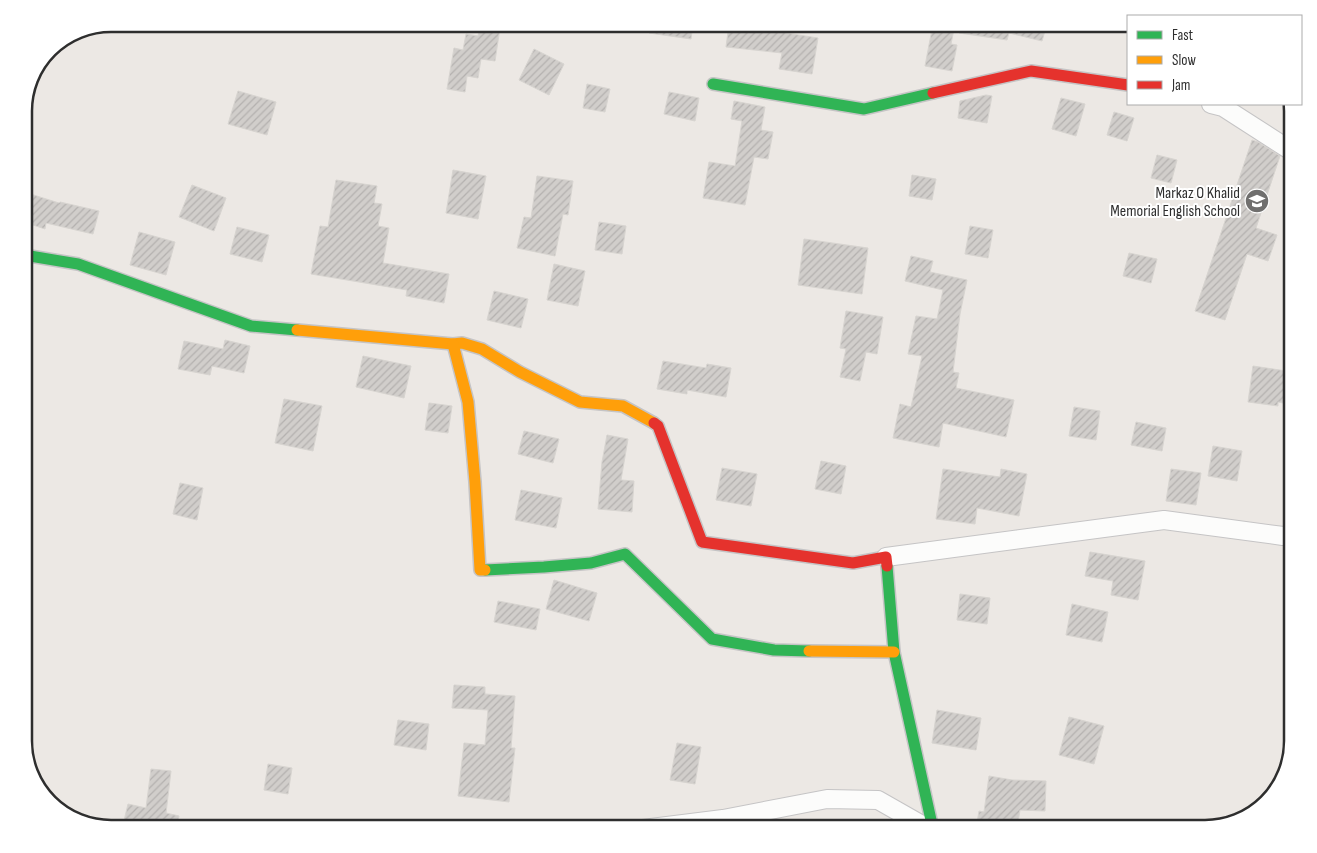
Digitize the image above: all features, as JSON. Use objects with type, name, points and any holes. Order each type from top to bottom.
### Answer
[{"type":"main road","points":[[713,84],[864,109],[1031,71],[1127,85]]},
{"type":"main road","points":[[33,256],[78,264],[251,326],[453,344],[462,343],[482,349],[520,372],[580,402],[623,406],[658,426],[702,542],[853,562],[886,557],[894,652],[931,820]]},
{"type":"main road","points":[[453,344],[468,402],[480,570],[592,563],[625,554],[712,639],[774,650],[894,652]]},
{"type":"street","points":[[1215,105],[1223,107],[1284,146]]},
{"type":"street","points":[[886,557],[1164,520],[1284,536]]},
{"type":"street","points":[[715,820],[827,799],[878,800],[913,820]]},
{"type":"building","points":[[479,32],[499,32],[495,61],[481,59],[478,78],[467,76],[465,92],[447,89],[454,48],[463,50],[466,34],[478,36]]},
{"type":"building","points":[[649,32],[692,32],[691,39]]},
{"type":"building","points":[[728,32],[780,32],[818,38],[812,74],[779,69],[782,53],[726,47]]},
{"type":"building","points":[[931,32],[953,32],[951,44],[957,45],[952,71],[925,66]]},
{"type":"building","points":[[1045,32],[1042,41],[1009,33],[1007,40],[959,33]]},
{"type":"building","points":[[534,49],[564,64],[549,95],[519,80]]},
{"type":"building","points":[[587,84],[610,89],[605,112],[583,108]]},
{"type":"building","points":[[238,91],[276,102],[267,135],[228,124]]},
{"type":"building","points":[[669,92],[699,98],[695,121],[664,114]]},
{"type":"building","points":[[986,95],[992,96],[987,123],[958,118],[960,101]]},
{"type":"building","points":[[1061,98],[1085,104],[1076,136],[1052,129]]},
{"type":"building","points":[[734,101],[765,107],[761,130],[773,132],[768,159],[754,157],[745,205],[703,198],[709,162],[735,166],[742,121],[731,119]]},
{"type":"building","points":[[1114,112],[1134,118],[1127,141],[1107,135]]},
{"type":"building","points":[[1252,140],[1280,156],[1256,228],[1277,235],[1268,261],[1247,254],[1225,320],[1195,311]]},
{"type":"building","points":[[1157,155],[1177,160],[1171,183],[1151,178]]},
{"type":"building","points":[[453,170],[486,176],[478,219],[446,213]]},
{"type":"building","points":[[912,175],[936,179],[932,200],[909,196]]},
{"type":"building","points":[[537,176],[573,181],[568,215],[563,214],[555,256],[517,248],[524,217],[531,218]]},
{"type":"building","points":[[336,180],[377,186],[374,203],[382,204],[378,226],[389,228],[383,263],[449,274],[444,303],[406,296],[407,290],[311,274],[320,226],[328,227]]},
{"type":"building","points":[[192,185],[226,198],[214,231],[179,217]]},
{"type":"building","points":[[33,195],[59,203],[99,211],[93,234],[46,223],[45,229],[33,225]]},
{"type":"building","points":[[599,222],[626,226],[622,254],[595,250]]},
{"type":"building","points":[[970,226],[993,230],[988,258],[965,254]]},
{"type":"building","points":[[237,227],[269,235],[262,262],[230,254]]},
{"type":"building","points":[[139,232],[175,242],[166,275],[130,265]]},
{"type":"building","points":[[804,239],[868,248],[862,294],[798,285]]},
{"type":"building","points":[[1129,253],[1157,259],[1151,283],[1123,276]]},
{"type":"building","points":[[911,256],[933,261],[930,272],[967,280],[960,314],[953,372],[959,373],[956,388],[1014,400],[1006,437],[943,423],[939,447],[893,438],[900,404],[911,407],[922,356],[908,354],[916,316],[937,319],[943,290],[905,281]]},
{"type":"building","points":[[554,264],[585,271],[578,306],[547,300]]},
{"type":"building","points":[[494,291],[528,299],[521,328],[487,320]]},
{"type":"building","points":[[846,311],[883,317],[877,354],[866,352],[860,381],[840,377],[846,349],[840,348]]},
{"type":"building","points":[[225,340],[250,346],[244,373],[212,366],[210,375],[178,369],[184,341],[223,349]]},
{"type":"building","points":[[363,356],[411,366],[404,398],[356,387]]},
{"type":"building","points":[[663,361],[706,368],[707,364],[731,368],[726,397],[687,390],[687,394],[657,389]]},
{"type":"building","points":[[1253,366],[1284,371],[1284,403],[1278,402],[1278,406],[1248,402]]},
{"type":"building","points":[[284,399],[322,406],[313,451],[275,443]]},
{"type":"building","points":[[429,403],[452,406],[448,433],[425,430]]},
{"type":"building","points":[[1074,407],[1100,411],[1096,440],[1069,436]]},
{"type":"building","points":[[1136,422],[1166,428],[1162,451],[1131,445]]},
{"type":"building","points":[[524,431],[559,439],[553,463],[518,454]]},
{"type":"building","points":[[607,435],[628,439],[621,480],[634,481],[632,512],[598,509],[602,462]]},
{"type":"building","points":[[1213,446],[1242,451],[1237,481],[1208,476]]},
{"type":"building","points":[[821,461],[846,466],[841,494],[815,489]]},
{"type":"building","points":[[722,468],[757,474],[751,506],[716,500]]},
{"type":"building","points":[[943,469],[1000,477],[1001,469],[1027,474],[1019,516],[977,508],[975,524],[936,519]]},
{"type":"building","points":[[1171,469],[1201,473],[1196,505],[1166,501]]},
{"type":"building","points":[[180,483],[203,488],[197,520],[173,514]]},
{"type":"building","points":[[521,490],[562,498],[556,528],[515,520]]},
{"type":"building","points":[[1090,552],[1145,561],[1138,600],[1111,595],[1113,581],[1085,576]]},
{"type":"building","points":[[554,580],[597,593],[589,621],[546,609]]},
{"type":"building","points":[[960,594],[990,598],[987,624],[957,620]]},
{"type":"building","points":[[498,601],[540,609],[536,630],[494,622]]},
{"type":"building","points":[[1072,604],[1108,612],[1102,642],[1066,635]]},
{"type":"building","points":[[454,685],[485,687],[485,694],[515,696],[511,748],[515,748],[509,802],[458,796],[464,743],[485,745],[488,710],[452,708]]},
{"type":"building","points":[[937,710],[981,718],[976,750],[932,743]]},
{"type":"building","points":[[1069,717],[1104,726],[1094,764],[1059,755]]},
{"type":"building","points":[[398,720],[429,724],[426,750],[394,745]]},
{"type":"building","points":[[677,743],[701,747],[695,784],[670,780]]},
{"type":"building","points":[[268,764],[292,768],[288,794],[264,790]]},
{"type":"building","points":[[151,769],[171,771],[166,813],[179,816],[178,820],[124,820],[128,804],[146,808]]},
{"type":"building","points":[[989,776],[1012,780],[1046,781],[1045,811],[1020,810],[1018,820],[978,820],[979,811],[984,812]]},
{"type":"traffic: fast","points":[[713,84],[864,109],[933,93]]},
{"type":"traffic: fast","points":[[33,256],[78,264],[251,326],[297,330]]},
{"type":"traffic: fast","points":[[485,570],[591,563],[625,554],[712,639],[774,650],[809,651]]},
{"type":"traffic: fast","points":[[887,566],[894,652],[931,820]]},
{"type":"traffic: slow","points":[[297,330],[453,344],[462,343],[482,349],[520,372],[580,402],[623,406],[654,423]]},
{"type":"traffic: slow","points":[[453,344],[468,402],[480,570],[485,570]]},
{"type":"traffic: slow","points":[[809,651],[894,652]]},
{"type":"traffic: jam","points":[[933,93],[1031,71],[1127,85]]},
{"type":"traffic: jam","points":[[654,423],[658,426],[702,542],[853,563],[886,557],[887,566]]},
{"type":"place","name":"Markaz O Khalid Memorial English School","points":[[1257,201]]}]
